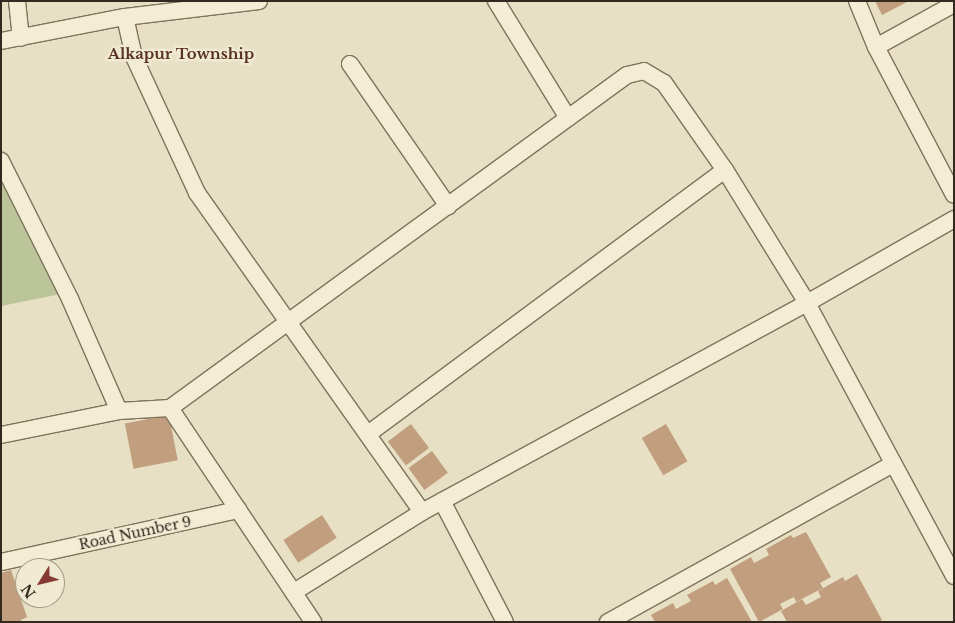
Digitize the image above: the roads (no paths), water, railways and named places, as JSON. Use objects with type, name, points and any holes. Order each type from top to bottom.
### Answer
[{"type":"street","points":[[17,1],[21,38]]},
{"type":"street","points":[[1,41],[124,17],[259,1]]},
{"type":"street","points":[[496,1],[568,118]]},
{"type":"street","points":[[858,1],[876,47],[954,195]]},
{"type":"street","points":[[876,47],[954,4]]},
{"type":"street","points":[[124,17],[134,57],[197,193],[422,512]]},
{"type":"street","points":[[350,64],[448,206]]},
{"type":"street","points":[[1,436],[119,411],[170,408],[627,75],[644,71],[664,83],[724,170],[807,303],[954,576]]},
{"type":"street","points":[[1,161],[70,299],[119,411]]},
{"type":"street","points":[[368,434],[724,170]]},
{"type":"street","points":[[294,592],[422,512],[807,303],[954,219]]},
{"type":"street","points":[[170,408],[313,622]]},
{"type":"street","points":[[608,622],[894,464]]},
{"type":"street","points":[[442,502],[504,622]]},
{"type":"street","name":"Road Number 9","points":[[1,562],[238,510]]},
{"type":"district","name":"Alkapur Township","points":[[181,54]]}]
